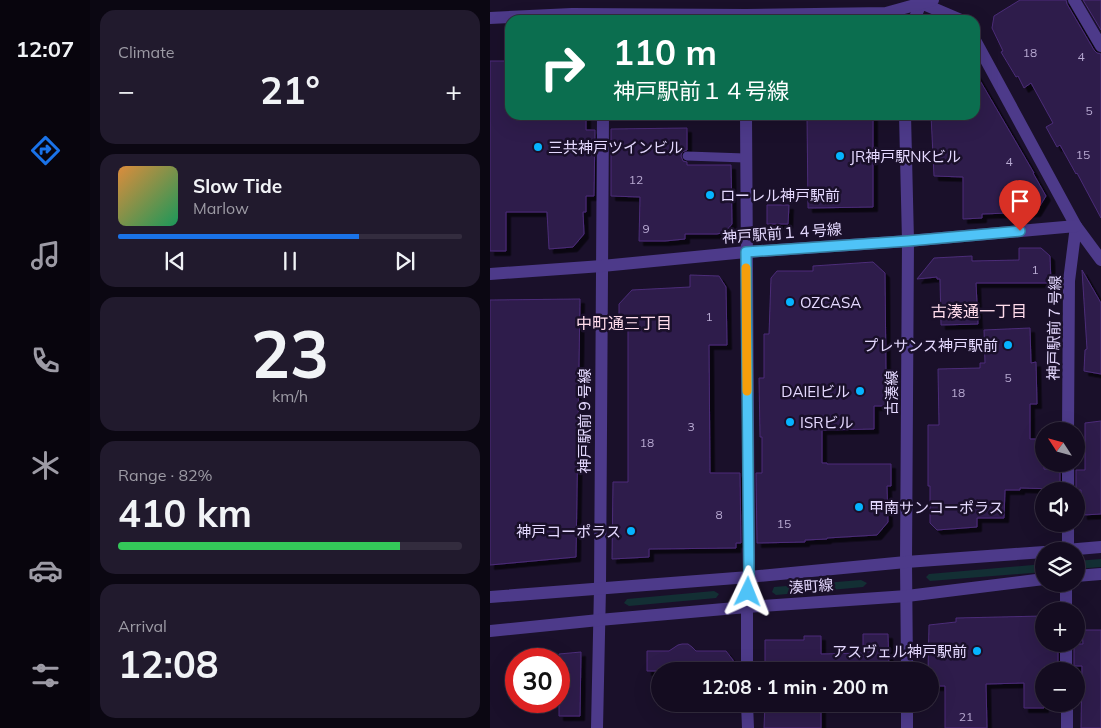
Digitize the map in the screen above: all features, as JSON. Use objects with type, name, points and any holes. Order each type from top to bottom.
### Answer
[{"type":"street","points":[[616,15],[620,0]]},
{"type":"street","points":[[1074,0],[1101,46]]},
{"type":"street","points":[[816,15],[886,13],[925,1],[952,15]]},
{"type":"street","points":[[917,15],[925,1]]},
{"type":"street","points":[[552,15],[587,15]]},
{"type":"street","points":[[490,18],[505,17]]},
{"type":"street","points":[[980,49],[1076,226],[1101,260]]},
{"type":"street","name":"神戸駅前９号線","points":[[597,728],[604,120]]},
{"type":"street","points":[[746,120],[749,577],[747,662]]},
{"type":"street","name":"古湊線","points":[[905,120],[908,241],[907,662]]},
{"type":"street","name":"神戸駅前１４号線","points":[[490,274],[1076,226]]},
{"type":"street","name":"神戸駅前７号線","points":[[1068,422],[1069,282],[1076,226]]},
{"type":"street","points":[[1085,548],[1101,547]]},
{"type":"street","name":"湊町線","points":[[490,597],[1035,553]]},
{"type":"street","points":[[1085,575],[1101,574]]},
{"type":"street","name":"湊町線","points":[[490,631],[747,607],[907,596],[1035,581]]},
{"type":"street","points":[[748,712],[748,728]]},
{"type":"street","points":[[907,712],[907,728]]},
{"type":"street","points":[[1067,712],[1067,728]]},
{"type":"lane","points":[[688,156],[746,158]]},
{"type":"green space","points":[[1101,559],[1101,567],[1085,568],[1085,560]]},
{"type":"green space","points":[[1035,565],[1035,573],[930,581],[926,577],[929,574]]},
{"type":"green space","points":[[861,580],[867,583],[863,587],[776,595],[772,592],[774,587]]},
{"type":"green space","points":[[714,591],[719,594],[716,598],[629,606],[624,603],[627,599]]},
{"type":"building","points":[[1020,0],[1066,0],[1094,50],[1101,54],[1101,218],[1077,173],[1060,145],[1057,147],[1046,127],[1053,123],[1031,83],[1024,88],[1018,76],[1016,77],[1001,52],[1003,51],[992,28],[994,16]]},
{"type":"building","points":[[1083,0],[1101,0],[1101,30]]},
{"type":"building","name":"三共神戸ツインビル","points":[[490,61],[505,61],[505,120],[586,120],[586,130],[595,130],[594,196],[586,196],[586,212],[583,212],[584,234],[573,247],[549,249],[547,212],[506,212],[506,251],[490,251]]},
{"type":"building","points":[[980,81],[1046,196],[1036,212],[982,214],[982,218],[963,219],[963,177],[934,176],[931,120],[980,120]]},
{"type":"building","name":"JR神戸駅NKビル","points":[[807,120],[873,120],[873,207],[808,208]]},
{"type":"building","points":[[687,128],[687,150],[682,152],[681,156],[683,161],[687,162],[687,165],[731,165],[732,224],[725,232],[717,234],[685,234],[685,239],[639,241],[640,197],[611,196],[611,129]]},
{"type":"building","points":[[767,205],[789,205],[788,224],[767,224]]},
{"type":"building","points":[[1019,248],[1041,248],[1050,256],[1051,283],[976,283],[978,324],[941,325],[940,279],[937,279],[937,277],[917,279],[934,258],[972,256],[972,261],[1019,260]]},
{"type":"building","points":[[873,262],[885,273],[886,376],[890,376],[890,406],[874,406],[874,429],[822,430],[822,463],[891,464],[891,486],[887,486],[888,522],[877,535],[805,540],[805,542],[757,543],[756,473],[762,473],[759,378],[764,378],[764,334],[769,334],[771,278],[777,271],[813,271],[813,266]]},
{"type":"building","points":[[1082,270],[1101,303],[1101,374],[1084,371],[1085,350],[1087,349]]},
{"type":"building","points":[[690,275],[719,276],[726,287],[727,345],[709,345],[710,473],[740,473],[741,543],[736,543],[736,548],[649,549],[649,557],[612,559],[613,482],[628,482],[628,330],[619,322],[619,304],[632,290],[690,287]]},
{"type":"building","points":[[580,299],[576,557],[490,565],[490,300]]},
{"type":"building","points":[[1030,328],[1031,363],[1036,362],[1037,404],[1030,404],[1030,439],[1035,439],[1035,472],[1060,472],[1060,482],[1035,482],[1035,488],[1005,490],[1004,518],[977,518],[977,527],[937,530],[930,523],[928,425],[939,425],[938,369],[980,368],[980,363],[985,363],[984,330]]},
{"type":"building","points":[[1101,421],[1101,514],[1085,515],[1085,482],[1076,482],[1076,472],[1085,472],[1085,423]]},
{"type":"building","points":[[1035,616],[1035,652],[1058,652],[1058,662],[1035,662],[1035,708],[1024,708],[1024,683],[986,684],[987,728],[945,728],[945,686],[939,686],[939,662],[928,662],[929,625],[956,622],[956,618]]},
{"type":"building","points":[[1085,630],[1101,630],[1101,728],[1081,728],[1081,712],[1085,712],[1085,662],[1074,662],[1074,652],[1085,652]]},
{"type":"building","points":[[863,634],[888,634],[889,662],[765,662],[765,640],[804,640],[804,636],[821,636],[821,654],[863,653]]},
{"type":"building","points":[[688,644],[696,651],[726,651],[733,662],[651,662],[651,671],[647,671],[647,651],[669,651],[678,645]]},
{"type":"building","points":[[581,652],[580,716],[559,716],[559,713],[570,713],[570,653]]},
{"type":"building","points":[[765,712],[821,712],[821,728],[764,728]]},
{"type":"slow traffic","points":[[746,268],[747,391]]},
{"type":"place","name":"三共神戸ツインビル","points":[[538,147]]},
{"type":"place","name":"JR神戸駅NKビル","points":[[840,156]]},
{"type":"place","name":"ローレル神戸駅前","points":[[710,195]]},
{"type":"place","name":"OZCASA","points":[[790,302]]},
{"type":"place","name":"プレサンス神戸駅前","points":[[1008,345]]},
{"type":"place","name":"DAIEIビル","points":[[860,391]]},
{"type":"place","name":"ISRビル","points":[[790,422]]},
{"type":"place","name":"甲南サンコーポラス","points":[[859,507]]},
{"type":"place","name":"神戸コーポラス","points":[[631,531]]},
{"type":"place","name":"アスヴェル神戸駅前","points":[[977,651]]},
{"type":"district","name":"古湊通一丁目","points":[[979,311]]},
{"type":"district","name":"中町通三丁目","points":[[624,323]]},
{"type":"route","points":[[748,592],[746,252],[1020,231]]}]
